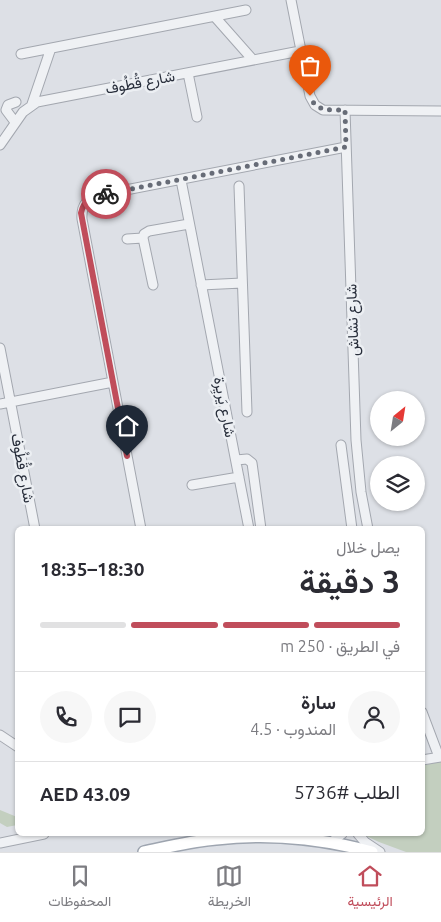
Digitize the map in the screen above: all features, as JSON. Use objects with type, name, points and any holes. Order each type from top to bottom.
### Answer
[{"type":"main road","points":[[144,852],[214,839],[265,836],[330,843],[372,852]]},
{"type":"main road","points":[[168,852],[182,845]]},
{"type":"street","points":[[291,0],[300,51],[311,101],[314,105],[323,110],[441,110]]},
{"type":"street","points":[[21,54],[246,10]]},
{"type":"street","points":[[215,16],[253,60]]},
{"type":"street","points":[[0,145],[22,112],[32,104],[51,48]]},
{"type":"street","name":"شارع قُطُوف","points":[[32,104],[300,51]]},
{"type":"street","points":[[188,72],[197,117]]},
{"type":"street","points":[[16,102],[8,105],[6,110],[16,122]]},
{"type":"street","name":"شارع نشاش","points":[[345,110],[356,440],[361,492],[367,526]]},
{"type":"street","points":[[140,526],[82,219],[82,208],[94,196],[346,147]]},
{"type":"street","name":"شارع يَريِرة","points":[[181,180],[248,526]]},
{"type":"street","name":"شارع يَريِرة","points":[[239,186],[247,412]]},
{"type":"street","points":[[153,285],[144,234],[147,231],[189,224]]},
{"type":"street","points":[[127,240],[144,238]]},
{"type":"street","points":[[201,285],[242,283]]},
{"type":"street","name":"شارع قُطُوف","points":[[0,348],[34,526]]},
{"type":"street","points":[[0,404],[113,382]]},
{"type":"street","points":[[341,445],[352,526]]},
{"type":"street","points":[[236,460],[248,459],[252,463],[260,524],[247,519]]},
{"type":"street","points":[[192,485],[239,477]]},
{"type":"street","points":[[348,494],[361,492]]},
{"type":"street","points":[[425,720],[440,757],[425,760]]},
{"type":"street","points":[[0,735],[15,745]]},
{"type":"street","points":[[0,843],[34,836]]},
{"type":"street","points":[[330,843],[339,836]]},
{"type":"street","points":[[360,836],[380,852]]},
{"type":"green space","points":[[441,762],[441,852],[406,852],[366,836],[425,836],[425,765]]},
{"type":"green space","points":[[0,810],[15,816],[15,825],[7,827],[0,823]]},
{"type":"way so far","points":[[106,194],[346,147],[345,110],[323,110],[314,105],[310,96]]},
{"type":"route","points":[[106,194],[89,199],[82,208],[81,213],[127,456]]}]
